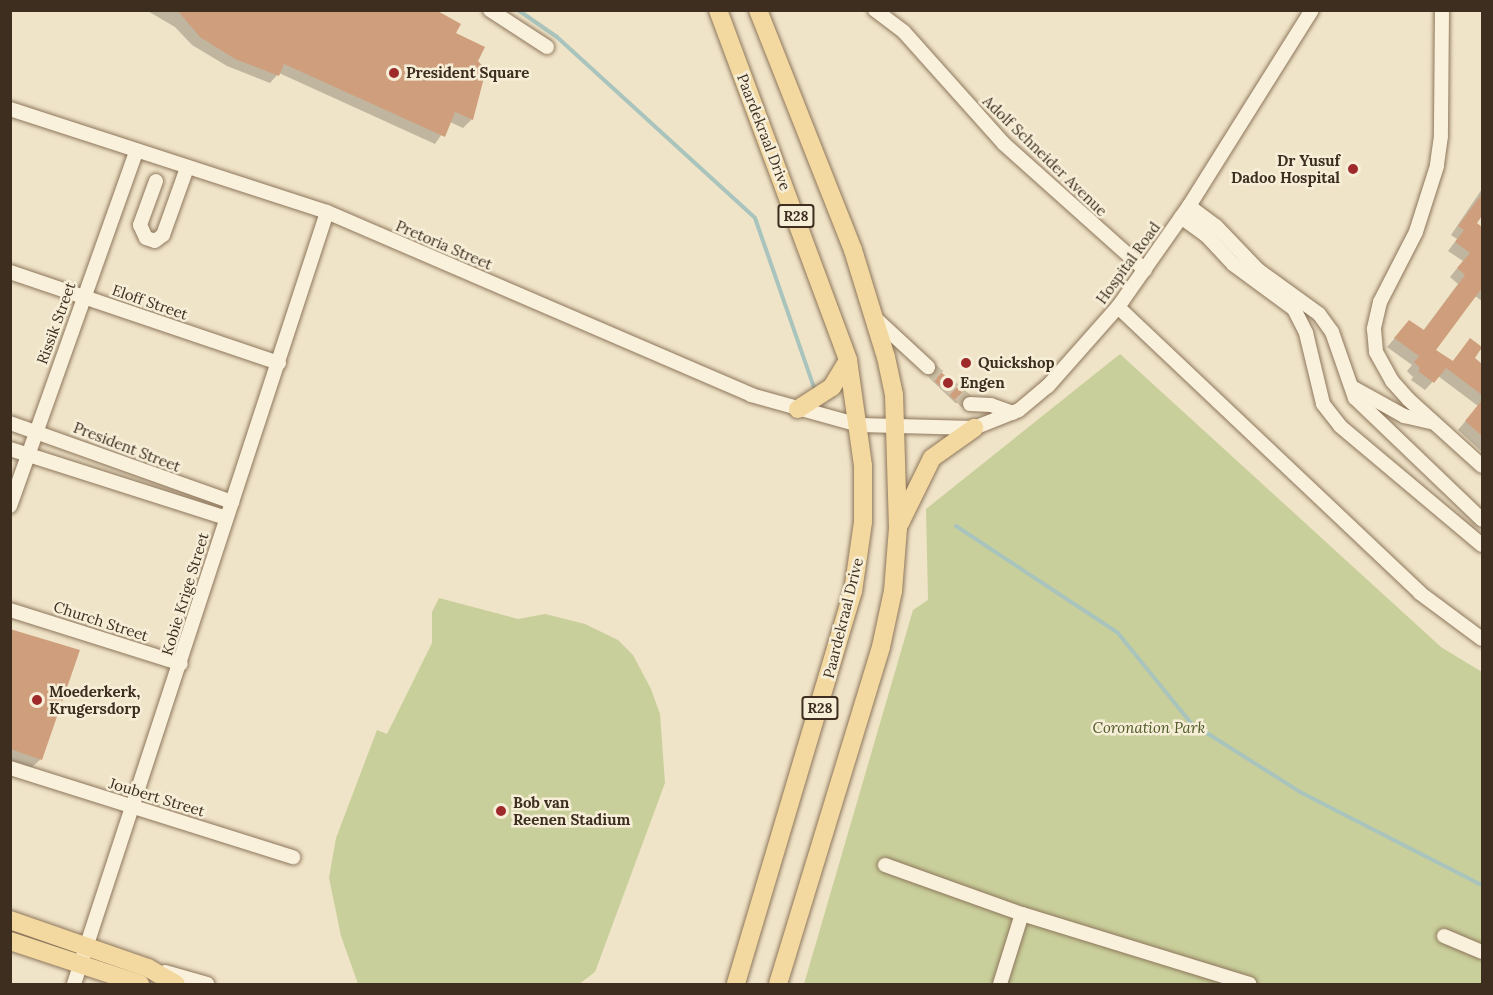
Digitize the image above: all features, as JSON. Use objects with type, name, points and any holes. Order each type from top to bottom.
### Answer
[{"type":"main road","name":"Paardekraal Drive","points":[[718,10],[848,360],[859,425],[863,522],[853,591],[736,984]]},
{"type":"main road","name":"R28","points":[[758,10],[853,250],[876,319],[894,394],[896,427],[898,528],[893,591],[881,646],[778,984]]},
{"type":"main road","points":[[798,409],[832,387],[848,360]]},
{"type":"main road","points":[[898,528],[932,458],[974,429]]},
{"type":"main road","points":[[10,920],[86,945],[144,976]]},
{"type":"main road","points":[[10,941],[80,964],[176,984]]},
{"type":"street","points":[[490,10],[547,47]]},
{"type":"street","name":"Adolf Schneider Avenue","points":[[875,10],[904,32],[1004,144],[1145,270]]},
{"type":"street","name":"Hospital Road","points":[[859,425],[974,429],[1013,413],[1048,386],[1118,307],[1145,270],[1185,212],[1312,10]]},
{"type":"street","points":[[1442,10],[1441,136],[1437,166],[1429,200],[1391,276],[1374,328],[1376,352],[1383,368],[1431,422],[1482,466]]},
{"type":"street","name":"Pretoria Street","points":[[10,108],[136,152],[327,213],[703,375],[798,409],[859,425]]},
{"type":"street","name":"Rissik Street","points":[[10,506],[26,454],[136,152]]},
{"type":"street","points":[[156,182],[140,225],[146,238],[155,241],[163,235],[187,168]]},
{"type":"street","points":[[1185,212],[1215,226],[1258,270],[1319,314],[1332,332],[1348,384],[1369,415],[1482,520]]},
{"type":"street","points":[[1185,212],[1233,264],[1294,309],[1306,333],[1323,404],[1340,426],[1482,545]]},
{"type":"street","name":"Kobie Krige Street","points":[[74,984],[134,808],[226,518],[327,213]]},
{"type":"street","name":"Eloff Street","points":[[10,272],[279,363]]},
{"type":"street","points":[[1118,307],[1420,593],[1482,639]]},
{"type":"street","points":[[876,319],[928,367]]},
{"type":"street","points":[[1348,384],[1404,416],[1431,422]]},
{"type":"street","points":[[970,404],[991,405],[1013,413]]},
{"type":"street","name":"President Street","points":[[10,423],[35,429],[232,502]]},
{"type":"street","points":[[10,449],[226,518]]},
{"type":"street","name":"Church Street","points":[[10,610],[181,664]]},
{"type":"street","name":"Joubert Street","points":[[10,768],[293,858]]},
{"type":"street","points":[[885,865],[1022,915],[1249,984]]},
{"type":"street","points":[[1000,984],[1022,915]]},
{"type":"street","points":[[1444,936],[1482,952]]},
{"type":"street","points":[[144,976],[207,984]]},
{"type":"green space","name":"Coronation Park","points":[[1120,354],[1441,647],[1482,672],[1482,984],[804,984],[913,610],[928,600],[926,509]]},
{"type":"green space","name":"Bob van Reenen Stadium","points":[[439,598],[518,619],[545,614],[585,624],[618,640],[633,655],[651,689],[660,714],[665,783],[595,972],[579,984],[358,984],[341,936],[329,878],[336,838],[377,730],[387,734],[432,643],[432,612]]},
{"type":"building","name":"President Square","points":[[177,10],[436,10],[461,24],[456,33],[485,47],[478,61],[486,70],[473,120],[455,112],[445,137],[284,64],[279,76],[235,59],[200,37]]},
{"type":"building","points":[[1482,194],[1482,216],[1477,223],[1482,227],[1482,288],[1436,350],[1453,361],[1470,338],[1482,347],[1475,358],[1482,364],[1482,395],[1446,368],[1434,383],[1418,371],[1420,368],[1414,362],[1419,356],[1394,338],[1409,320],[1424,330],[1465,275],[1457,268],[1470,253],[1455,242],[1464,230],[1458,226]]},
{"type":"building","points":[[937,368],[966,396],[962,407],[929,376]]},
{"type":"building","points":[[1482,400],[1482,436],[1465,421]]},
{"type":"building","name":"Moederkerk, Krugersdorp","points":[[10,629],[80,650],[42,760],[10,749]]},
{"type":"waterway","points":[[518,10],[557,37],[755,218],[815,390]]},
{"type":"waterway","points":[[956,526],[1117,632],[1191,723],[1300,792],[1482,885]]},
{"type":"tunnel","points":[[928,367],[970,404]]},
{"type":"place","name":"President Square","points":[[394,73]]},
{"type":"place","name":"Dr Yusuf Dadoo Hospital","points":[[1353,169]]},
{"type":"place","name":"Quickshop","points":[[966,363]]},
{"type":"place","name":"Engen","points":[[948,383]]},
{"type":"place","name":"Moederkerk, Krugersdorp","points":[[37,700]]},
{"type":"place","name":"Bob van Reenen Stadium","points":[[501,811]]}]
